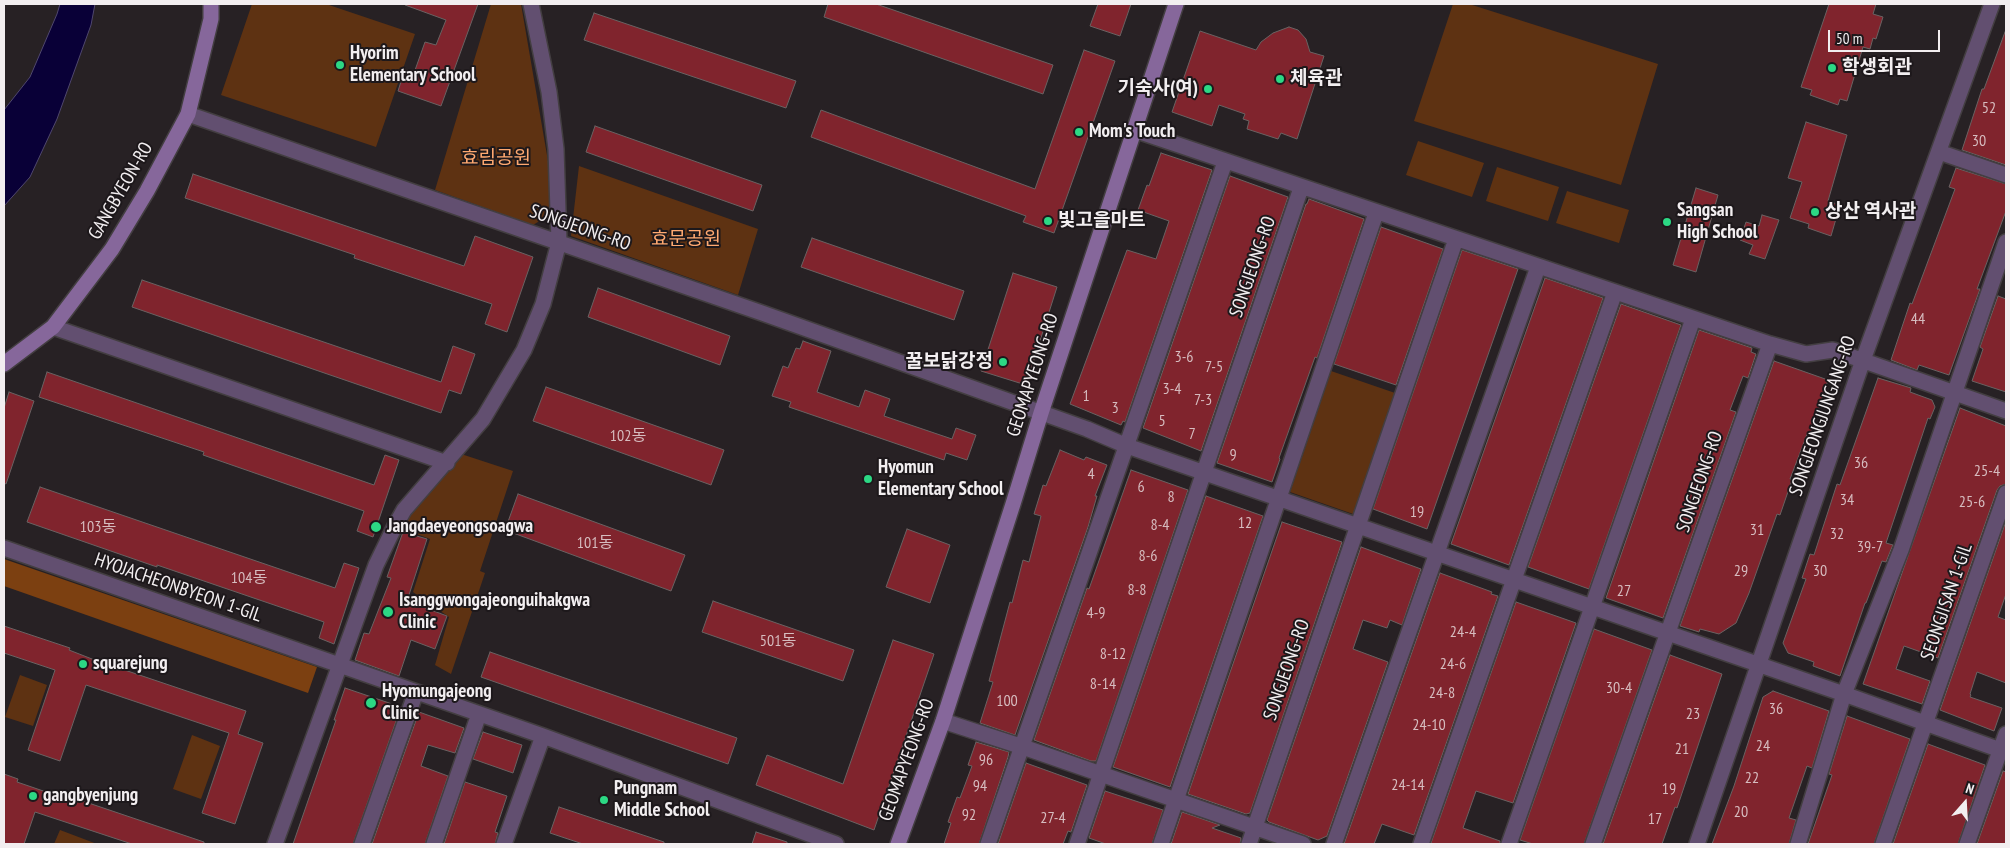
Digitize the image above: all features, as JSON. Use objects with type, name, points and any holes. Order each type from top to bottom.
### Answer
[{"type":"street","name":"GANGBYEON-RO","points":[[4,364],[52,327],[112,249],[147,191],[188,114],[211,19],[211,4]]},
{"type":"street","points":[[275,844],[376,565],[404,510],[483,419],[524,350],[543,304],[559,242],[556,149],[549,92],[531,4]]},
{"type":"street","name":"GEOMAPYEONG-RO","points":[[898,844],[943,721],[1013,504],[1040,413],[1176,4]]},
{"type":"street","name":"SONGJEONGJUNGANG-RO","points":[[1696,844],[1863,360],[1992,4]]},
{"type":"street","name":"SONGJEONG-RO","points":[[188,114],[771,316],[1087,429],[1127,446],[1844,694],[2003,751]]},
{"type":"street","points":[[1134,130],[1301,188],[1770,344],[1806,354],[1833,350],[2006,411]]},
{"type":"street","points":[[1939,152],[2006,175]]},
{"type":"street","points":[[991,839],[1225,162]]},
{"type":"street","name":"SONGJEONG-RO","points":[[1077,844],[1301,188]]},
{"type":"street","points":[[1162,844],[1376,213]]},
{"type":"street","name":"SONGJEONG-RO","points":[[1249,844],[1456,239]]},
{"type":"street","points":[[1798,844],[1844,694],[1901,550],[2006,242]]},
{"type":"street","points":[[1334,844],[1538,267]]},
{"type":"street","points":[[1421,844],[1615,292]]},
{"type":"street","points":[[1510,844],[1693,319]]},
{"type":"street","points":[[52,327],[447,462]]},
{"type":"street","name":"SONGJEONG-RO","points":[[1593,844],[1770,344]]},
{"type":"street","name":"SEONGJISAN 1-GIL","points":[[1925,724],[2006,493]]},
{"type":"street","name":"HYOJACHEONBYEON 1-GIL","points":[[4,548],[543,736],[836,844]]},
{"type":"street","points":[[362,844],[416,692]]},
{"type":"street","points":[[434,844],[479,714]]},
{"type":"street","points":[[943,721],[1303,844]]},
{"type":"street","points":[[1883,844],[1925,724]]},
{"type":"street","points":[[1967,844],[2003,751],[2006,734]]},
{"type":"street","points":[[504,844],[543,736]]},
{"type":"green space","points":[[252,4],[326,4],[415,34],[376,147],[221,95]]},
{"type":"green space","name":"효림공원","points":[[491,4],[521,4],[553,190],[546,217],[533,225],[435,190]]},
{"type":"green space","points":[[1453,4],[1469,4],[1658,64],[1621,185],[1414,121]]},
{"type":"green space","points":[[1418,141],[1484,163],[1472,197],[1406,175]]},
{"type":"green space","name":"효문공원","points":[[579,166],[758,229],[738,295],[571,236]]},
{"type":"green space","points":[[1497,167],[1559,187],[1548,221],[1486,201]]},
{"type":"green space","points":[[1567,191],[1629,210],[1619,243],[1556,223]]},
{"type":"green space","points":[[1331,371],[1398,394],[1356,515],[1290,492]]},
{"type":"green space","points":[[455,452],[513,471],[480,571],[485,573],[451,674],[435,665],[449,617],[413,592],[430,539],[395,526]]},
{"type":"green space","points":[[20,675],[47,685],[33,726],[5,717]]},
{"type":"green space","points":[[192,735],[220,746],[201,799],[173,789]]},
{"type":"green space","points":[[60,830],[97,844],[54,844]]},
{"type":"shaded area","points":[[60,4],[95,4],[91,25],[57,119],[30,177],[4,206],[4,110],[30,77]]},
{"type":"shaded area","points":[[4,559],[317,667],[308,693],[4,586]]},
{"type":"building","points":[[406,4],[478,4],[441,106],[398,91],[405,69],[414,73],[425,42],[436,45],[446,20]]},
{"type":"building","points":[[828,4],[876,4],[1053,65],[1043,94],[824,17]]},
{"type":"building","points":[[1098,4],[1131,4],[1120,36],[1090,26]]},
{"type":"building","name":"학생회관","points":[[1829,4],[1876,4],[1873,14],[1883,17],[1876,39],[1873,38],[1870,49],[1863,47],[1847,101],[1840,99],[1838,105],[1810,95],[1812,90],[1801,87]]},
{"type":"building","points":[[594,13],[796,81],[786,108],[584,40]]},
{"type":"building","points":[[1289,27],[1298,30],[1306,39],[1310,52],[1324,56],[1297,139],[1281,133],[1278,139],[1247,129],[1249,121],[1243,119],[1245,114],[1219,105],[1212,126],[1172,112],[1200,31],[1256,50],[1261,42],[1273,33]]},
{"type":"building","points":[[2005,32],[2006,165],[1962,150],[1982,89],[1984,89]]},
{"type":"building","points":[[1084,50],[1115,61],[1054,233],[1023,222],[1026,216],[811,137],[821,110],[1035,189]]},
{"type":"building","points":[[1806,122],[1847,135],[1828,201],[1840,205],[1831,236],[1808,228],[1809,224],[1790,218],[1802,182],[1788,178]]},
{"type":"building","points":[[595,126],[762,185],[753,211],[586,152]]},
{"type":"building","points":[[1161,153],[1212,170],[1125,422],[1123,421],[1121,425],[1070,404],[1127,250],[1156,259],[1169,221],[1138,210]]},
{"type":"building","points":[[1956,168],[2006,184],[2006,211],[1977,289],[1980,289],[1949,375],[1919,365],[1917,370],[1891,360],[1910,303],[1912,304],[1955,189],[1949,187]]},
{"type":"building","points":[[193,174],[464,266],[475,236],[533,257],[507,332],[485,324],[492,304],[354,258],[355,255],[185,198]]},
{"type":"building","points":[[1230,176],[1288,197],[1201,451],[1143,428]]},
{"type":"building","points":[[1696,188],[1718,195],[1696,272],[1673,265]]},
{"type":"building","points":[[1309,199],[1364,219],[1317,358],[1315,357],[1272,482],[1217,463]]},
{"type":"building","points":[[1762,215],[1779,220],[1765,259],[1749,254],[1753,245],[1740,240],[1746,222],[1759,226]]},
{"type":"building","points":[[1381,227],[1443,249],[1396,385],[1334,364]]},
{"type":"building","points":[[812,238],[964,291],[954,320],[801,267]]},
{"type":"building","points":[[1462,250],[1518,269],[1427,529],[1373,509]]},
{"type":"building","points":[[1013,273],[1057,287],[1026,385],[981,371]]},
{"type":"building","points":[[1545,278],[1603,298],[1509,565],[1451,544]]},
{"type":"building","points":[[142,280],[441,382],[453,346],[475,354],[461,394],[449,390],[441,413],[132,307]]},
{"type":"building","points":[[598,288],[730,336],[720,365],[588,317]]},
{"type":"building","points":[[1998,296],[2006,299],[2006,392],[1972,381],[1983,349],[1980,347]]},
{"type":"building","points":[[1621,304],[1681,325],[1589,589],[1528,567]]},
{"type":"building","points":[[1699,330],[1752,348],[1751,352],[1756,354],[1748,378],[1743,376],[1730,410],[1736,412],[1663,618],[1606,598]]},
{"type":"building","points":[[803,341],[831,351],[817,392],[859,407],[865,390],[890,399],[884,416],[952,439],[956,428],[976,435],[967,460],[946,453],[944,460],[789,407],[791,402],[772,396],[783,366],[788,368],[796,348],[800,349]]},
{"type":"building","points":[[1774,361],[1828,380],[1811,433],[1808,432],[1790,479],[1792,480],[1780,515],[1777,514],[1749,593],[1736,623],[1719,634],[1700,629],[1699,632],[1680,626]]},
{"type":"building","points":[[47,372],[374,485],[385,455],[399,460],[373,537],[357,531],[364,511],[203,455],[204,452],[39,397]]},
{"type":"building","points":[[1878,378],[1911,388],[1910,392],[1932,400],[1935,407],[1930,419],[1928,418],[1886,543],[1893,545],[1886,562],[1882,561],[1865,603],[1840,676],[1813,666],[1814,662],[1788,653],[1783,643],[1806,579],[1802,578],[1810,554],[1814,555],[1837,484],[1840,485]]},
{"type":"building","points":[[546,387],[724,450],[711,485],[533,421]]},
{"type":"building","points":[[9,392],[34,401],[6,484],[4,483],[4,408]]},
{"type":"building","points":[[1960,408],[2006,426],[2006,484],[2000,486],[1997,490],[1938,658],[1904,646],[1896,669],[1930,681],[1922,704],[1863,684]]},
{"type":"building","points":[[1060,450],[1084,460],[1086,457],[1107,465],[1095,496],[1097,496],[1088,527],[1015,735],[980,723],[993,682],[989,681],[1010,602],[1012,603],[1023,560],[1029,562],[1041,516],[1034,514],[1043,485],[1046,486]]},
{"type":"building","points":[[1131,470],[1188,490],[1096,761],[1091,761],[1034,740],[1087,588],[1089,589]]},
{"type":"building","points":[[40,487],[335,588],[344,563],[359,568],[334,644],[319,638],[324,622],[27,522]]},
{"type":"building","points":[[518,494],[685,555],[671,591],[505,530]]},
{"type":"building","points":[[1206,496],[1263,516],[1170,787],[1113,767]]},
{"type":"building","points":[[2006,521],[2006,594],[1998,617],[2006,620],[2006,683],[1977,672],[1970,694],[1970,697],[2002,708],[1994,731],[1940,710]]},
{"type":"building","points":[[1282,522],[1342,542],[1250,813],[1246,814],[1188,794]]},
{"type":"building","points":[[907,529],[950,545],[930,603],[886,587]]},
{"type":"building","points":[[403,532],[427,539],[407,601],[447,616],[435,649],[411,640],[399,676],[355,660],[364,633],[369,634],[391,578],[387,577]]},
{"type":"building","points":[[1361,547],[1421,569],[1402,625],[1390,620],[1387,628],[1363,620],[1353,649],[1388,662],[1327,836],[1318,840],[1267,820]]},
{"type":"building","points":[[1440,573],[1492,592],[1491,594],[1498,596],[1414,835],[1382,824],[1374,844],[1344,844]]},
{"type":"building","points":[[713,601],[854,650],[843,681],[702,632]]},
{"type":"building","points":[[1516,602],[1576,623],[1513,803],[1476,791],[1463,828],[1500,841],[1500,844],[1433,844],[1431,843]]},
{"type":"building","points":[[4,626],[70,648],[69,650],[92,659],[246,711],[238,734],[263,743],[235,824],[202,813],[229,733],[86,685],[60,761],[28,750],[55,670],[4,653]]},
{"type":"building","points":[[1594,629],[1652,650],[1584,844],[1533,844],[1520,840]]},
{"type":"building","points":[[893,640],[934,654],[874,830],[756,785],[767,755],[843,784]]},
{"type":"building","points":[[490,652],[737,738],[728,764],[481,677]]},
{"type":"building","points":[[1670,655],[1722,674],[1677,808],[1675,807],[1662,844],[1603,844]]},
{"type":"building","points":[[345,688],[401,707],[353,844],[293,844],[336,720],[334,720]]},
{"type":"building","points":[[1773,691],[1829,711],[1812,768],[1807,766],[1789,818],[1796,820],[1789,844],[1712,844],[1734,786],[1763,697]]},
{"type":"building","points":[[419,712],[464,728],[455,753],[428,745],[421,766],[448,776],[425,844],[372,844]]},
{"type":"building","points":[[1847,716],[1910,739],[1874,844],[1808,844],[1832,775],[1829,774]]},
{"type":"building","points":[[483,732],[522,745],[513,773],[473,759]]},
{"type":"building","points":[[976,742],[1009,752],[1008,757],[979,844],[944,844],[951,823],[948,822],[957,797],[960,798],[972,766],[968,765]]},
{"type":"building","points":[[1928,744],[1985,765],[1958,844],[1893,844]]},
{"type":"building","points":[[1026,763],[1087,785],[1071,832],[1068,831],[1063,844],[998,844]]},
{"type":"building","points":[[2003,771],[2006,772],[2006,844],[1977,844]]},
{"type":"building","points":[[4,774],[18,779],[17,782],[55,795],[56,792],[204,842],[204,844],[132,844],[35,812],[24,844],[4,844]]},
{"type":"building","points":[[465,782],[507,796],[495,832],[498,833],[495,844],[444,844]]},
{"type":"building","points":[[1105,791],[1163,810],[1152,844],[1106,844],[1089,838]]},
{"type":"building","points":[[559,807],[664,842],[664,844],[583,844],[550,833]]},
{"type":"building","points":[[1182,812],[1220,825],[1212,828],[1241,838],[1240,844],[1171,844]]},
{"type":"building","points":[[756,832],[787,842],[787,844],[752,844]]},
{"type":"place","name":"Hyorim Elementary School","points":[[340,65]]},
{"type":"place","name":"학생회관","points":[[1832,68]]},
{"type":"place","name":"체육관","points":[[1280,79]]},
{"type":"place","name":"기숙사(여)","points":[[1208,89]]},
{"type":"place","name":"Mom's Touch","points":[[1079,132]]},
{"type":"place","name":"상산 역사관","points":[[1815,212]]},
{"type":"place","name":"빛고을마트","points":[[1048,221]]},
{"type":"place","name":"Sangsan High School","points":[[1667,222]]},
{"type":"place","name":"꿀보닭강정","points":[[1003,362]]},
{"type":"place","name":"Hyomun Elementary School","points":[[868,479]]},
{"type":"place","name":"Jangdaeyeongsoagwa","points":[[376,527]]},
{"type":"place","name":"Isanggwongajeonguihakgwa Clinic","points":[[388,612]]},
{"type":"place","name":"squarejung","points":[[83,664]]},
{"type":"place","name":"Hyomungajeong Clinic","points":[[371,703]]},
{"type":"place","name":"gangbyenjung","points":[[33,796]]},
{"type":"place","name":"Pungnam Middle School","points":[[604,800]]}]
